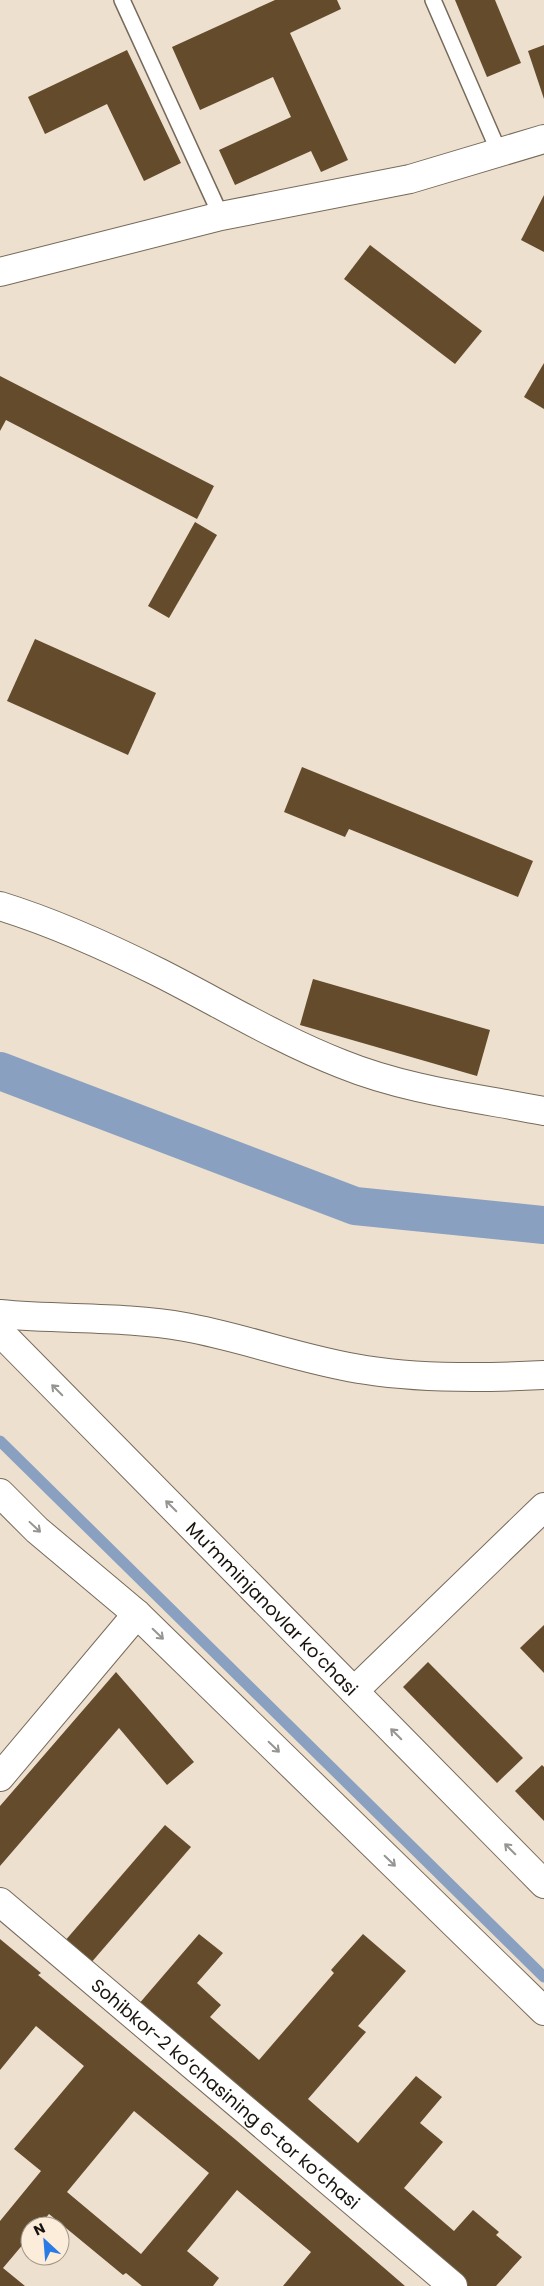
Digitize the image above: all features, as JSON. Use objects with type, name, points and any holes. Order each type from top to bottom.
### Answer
[{"type":"street","points":[[0,272],[221,216],[410,179],[544,139]]},
{"type":"street","points":[[0,906],[47,921],[159,973],[282,1038],[344,1065],[416,1086],[544,1111]]},
{"type":"street","points":[[0,1314],[52,1319],[115,1320],[185,1327],[366,1370],[480,1378],[544,1375]]},
{"type":"street","name":"Mu’mminjanovlar ko‘chasi","points":[[0,1332],[544,1884]]},
{"type":"street","points":[[0,1493],[37,1530],[137,1614],[544,2011]]},
{"type":"street","points":[[354,1692],[544,1506]]},
{"type":"street","points":[[0,1777],[137,1614]]},
{"type":"street","name":"Sohibkor-2 ko‘chasining 6-tor ko‘chasi","points":[[0,1902],[453,2286]]},
{"type":"lane","points":[[122,0],[221,216]]},
{"type":"lane","points":[[433,0],[499,152]]},
{"type":"building","points":[[275,0],[337,0],[341,9],[290,33],[348,160],[321,172],[311,151],[235,185],[219,150],[291,117],[273,77],[200,110],[172,47]]},
{"type":"building","points":[[455,0],[495,0],[521,63],[487,77]]},
{"type":"building","points":[[544,45],[544,99],[528,51]]},
{"type":"building","points":[[127,50],[181,163],[144,181],[107,104],[45,134],[28,97]]},
{"type":"building","points":[[544,195],[544,252],[521,240]]},
{"type":"building","points":[[370,245],[482,331],[455,364],[344,279]]},
{"type":"building","points":[[544,363],[544,409],[524,397]]},
{"type":"building","points":[[0,376],[214,486],[197,519],[6,420],[0,431]]},
{"type":"building","points":[[195,522],[217,535],[169,618],[148,606]]},
{"type":"building","points":[[35,639],[156,693],[128,755],[7,701]]},
{"type":"building","points":[[302,767],[533,861],[518,897],[349,829],[345,837],[284,812]]},
{"type":"building","points":[[313,979],[490,1030],[477,1076],[300,1025]]},
{"type":"building","points":[[544,1625],[544,1673],[520,1648]]},
{"type":"building","points":[[428,1662],[523,1758],[497,1783],[403,1687]]},
{"type":"building","points":[[116,1672],[194,1762],[167,1785],[119,1728],[0,1866],[0,1806]]},
{"type":"building","points":[[542,1765],[544,1767],[544,1821],[515,1791]]},
{"type":"building","points":[[165,1825],[191,1847],[90,1964],[64,1942]]},
{"type":"building","points":[[199,1934],[223,1953],[197,1983],[221,2005],[210,2017],[259,2060],[334,1973],[331,1970],[363,1934],[406,1971],[358,2026],[366,2032],[308,2099],[358,2143],[416,2076],[442,2097],[420,2123],[443,2142],[404,2188],[454,2231],[473,2210],[499,2232],[496,2235],[522,2257],[496,2286],[458,2286],[138,2005]]},
{"type":"building","points":[[0,1939],[41,1973],[38,1975],[236,2140],[405,2286],[283,2286],[311,2252],[237,2190],[187,2251],[219,2278],[213,2286],[142,2286],[126,2273],[123,2275],[70,2231],[70,2216],[51,2216],[49,2214],[47,2216],[20,2216],[20,2248],[3,2268],[25,2286],[0,2286],[0,2221],[41,2171],[14,2149],[84,2066],[36,2026],[0,2070]],"holes":[[[134,2111],[209,2173],[141,2254],[67,2192]]]},
{"type":"waterway","points":[[0,1071],[355,1206],[544,1225]]},
{"type":"waterway","points":[[0,1441],[544,1977]]}]
